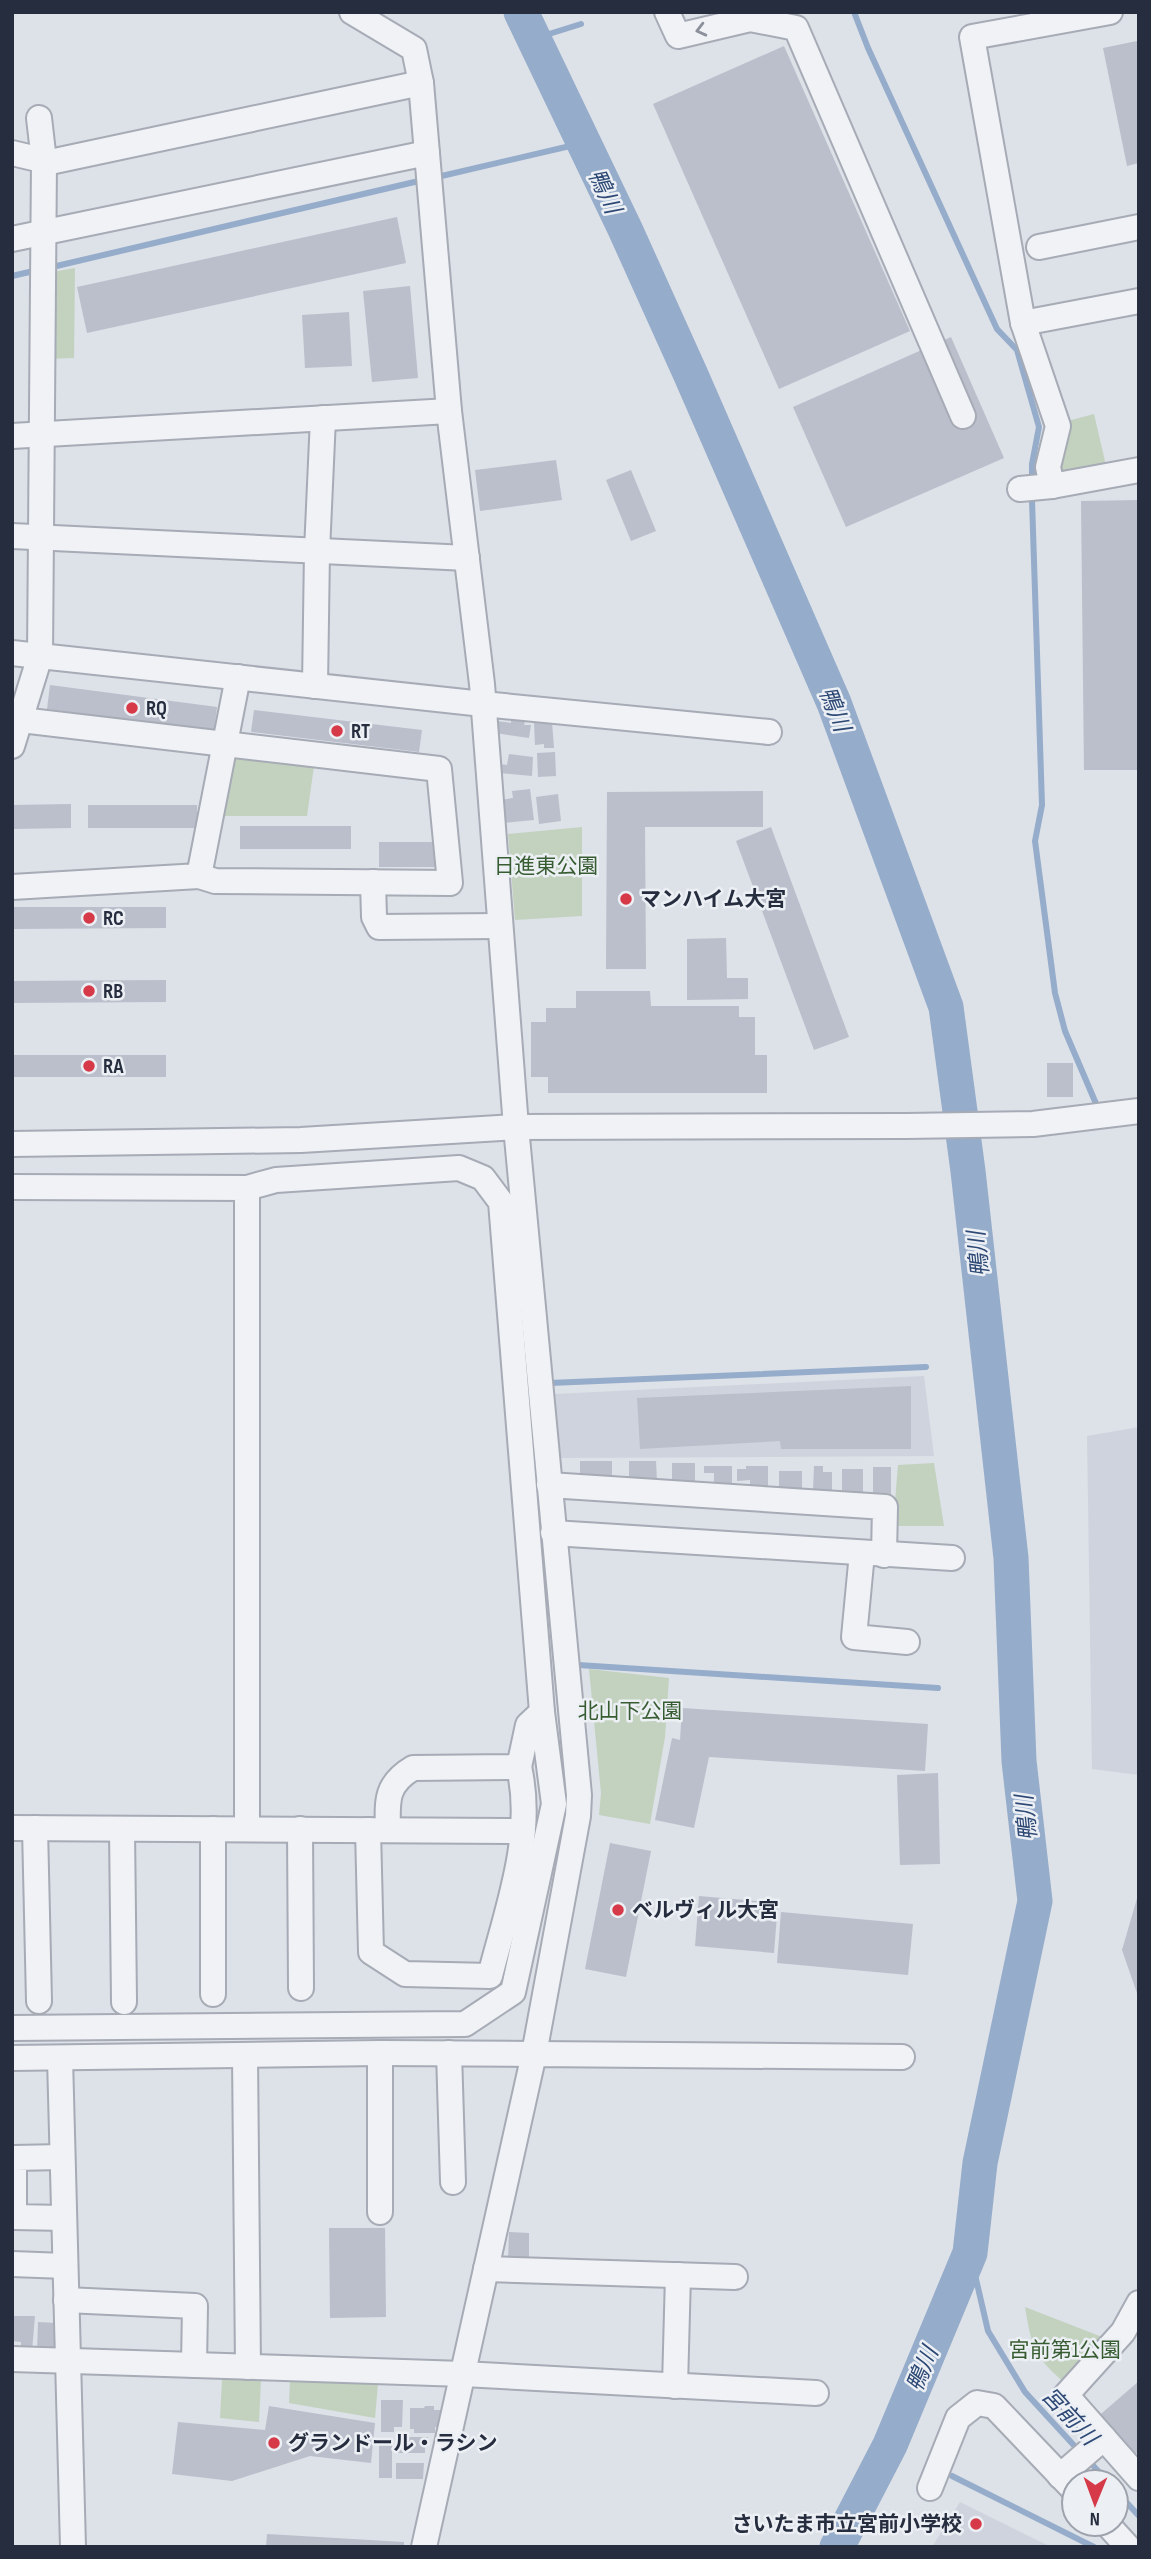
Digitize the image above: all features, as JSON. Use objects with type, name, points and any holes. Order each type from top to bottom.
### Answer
[{"type":"street","points":[[352,12],[414,49],[421,83],[449,411],[483,704],[516,1127],[579,1806],[534,2054],[424,2547]]},
{"type":"street","points":[[667,12],[678,36],[750,15],[796,28],[963,416]]},
{"type":"street","points":[[1052,486],[1048,467],[1058,426],[1023,323],[972,37],[1110,12]]},
{"type":"street","points":[[12,153],[50,162],[421,83]]},
{"type":"street","points":[[12,746],[40,656],[44,161],[39,118]]},
{"type":"street","points":[[12,239],[426,153]]},
{"type":"street","points":[[1039,247],[1139,227]]},
{"type":"street","points":[[1023,323],[1139,302]]},
{"type":"street","points":[[12,436],[449,411]]},
{"type":"street","points":[[315,686],[323,418]]},
{"type":"street","points":[[1020,489],[1139,470]]},
{"type":"street","points":[[12,536],[467,558]]},
{"type":"street","points":[[12,653],[769,732]]},
{"type":"street","points":[[199,876],[238,677]]},
{"type":"street","points":[[12,887],[199,876],[215,881],[450,883],[439,769],[21,720]]},
{"type":"street","points":[[373,882],[374,917],[379,926],[499,926]]},
{"type":"street","points":[[12,1144],[301,1140],[516,1127],[1033,1124],[1139,1111]]},
{"type":"street","points":[[12,1187],[247,1188],[276,1181],[459,1168],[483,1178],[501,1202],[542,1712],[554,1804],[513,1992],[465,2025],[12,2028]]},
{"type":"street","points":[[247,1188],[247,1829]]},
{"type":"street","points":[[549,1485],[885,1507],[854,1637],[907,1642]]},
{"type":"street","points":[[554,1533],[952,1558]]},
{"type":"street","points":[[519,1767],[413,1768],[393,1784],[388,1811],[378,1830],[371,1952],[405,1974],[490,1976],[520,1858],[523,1787],[519,1767],[528,1725],[542,1712]]},
{"type":"street","points":[[39,2001],[24,1828],[522,1831]]},
{"type":"street","points":[[122,1829],[124,2002]]},
{"type":"street","points":[[213,1829],[213,1994]]},
{"type":"street","points":[[300,1829],[301,1988]]},
{"type":"street","points":[[12,2058],[380,2053],[902,2057]]},
{"type":"street","points":[[380,2053],[380,2212]]},
{"type":"street","points":[[449,2053],[453,2182]]},
{"type":"street","points":[[245,2055],[248,2367]]},
{"type":"street","points":[[60,2058],[72,2547]]},
{"type":"street","points":[[62,2157],[14,2158],[13,2217],[64,2218]]},
{"type":"street","points":[[12,2264],[65,2266]]},
{"type":"street","points":[[486,2269],[735,2277]]},
{"type":"street","points":[[675,2386],[678,2275]]},
{"type":"street","points":[[66,2300],[195,2306],[194,2365]]},
{"type":"street","points":[[1139,2303],[1123,2332],[1066,2395],[1139,2478]]},
{"type":"street","points":[[12,2359],[463,2374],[816,2393]]},
{"type":"street","points":[[930,2488],[958,2418],[977,2403],[994,2406],[1060,2476]]},
{"type":"street","points":[[1079,2468],[1104,2438]]},
{"type":"shaded area","points":[[924,1376],[934,1456],[559,1458],[555,1394]]},
{"type":"shaded area","points":[[1139,1427],[1139,1775],[1092,1769],[1087,1436]]},
{"type":"shaded area","name":"さいたま市立宮前小学校","points":[[960,2502],[1051,2547],[932,2547]]},
{"type":"green space","points":[[75,268],[74,358],[47,359],[47,273]]},
{"type":"green space","points":[[1094,414],[1107,470],[1055,481],[1064,422]]},
{"type":"green space","points":[[227,755],[314,766],[307,816],[215,816]]},
{"type":"green space","name":"日進東公園","points":[[582,827],[582,916],[515,920],[508,834]]},
{"type":"green space","points":[[934,1463],[944,1526],[893,1526],[898,1465]]},
{"type":"green space","name":"北山下公園","points":[[589,1669],[669,1678],[665,1737],[650,1824],[599,1815],[601,1793]]},
{"type":"green space","name":"宮前第1公園","points":[[1025,2307],[1115,2342],[1068,2386],[1037,2352]]},
{"type":"green space","points":[[222,2380],[261,2380],[259,2422],[220,2418]]},
{"type":"green space","points":[[290,2380],[378,2384],[375,2418],[289,2403]]},
{"type":"building","points":[[1137,41],[1139,163],[1127,166],[1103,48]]},
{"type":"building","points":[[784,46],[910,331],[779,389],[653,104]]},
{"type":"building","points":[[397,217],[406,263],[87,333],[77,287]]},
{"type":"building","points":[[410,286],[418,378],[372,382],[363,291]]},
{"type":"building","points":[[349,312],[352,366],[305,368],[302,315]]},
{"type":"building","points":[[951,337],[1004,458],[846,527],[793,407]]},
{"type":"building","points":[[556,460],[562,500],[480,511],[475,470]]},
{"type":"building","points":[[631,470],[656,531],[631,541],[606,480]]},
{"type":"building","points":[[1139,500],[1139,770],[1084,770],[1081,501]]},
{"type":"building","name":"RQ","points":[[50,685],[217,707],[214,731],[47,709]]},
{"type":"building","name":"RT","points":[[254,710],[422,730],[419,752],[251,732]]},
{"type":"building","points":[[511,719],[525,721],[524,725],[531,725],[529,738],[495,733],[497,721],[511,723]]},
{"type":"building","points":[[552,722],[554,748],[544,748],[544,744],[535,745],[534,723]]},
{"type":"building","points":[[555,752],[556,776],[538,777],[537,753]]},
{"type":"building","points":[[509,754],[533,757],[532,776],[499,773],[500,764],[507,765]]},
{"type":"building","points":[[530,789],[534,820],[503,823],[501,800],[513,798],[512,791]]},
{"type":"building","points":[[763,791],[763,827],[645,827],[646,969],[606,969],[607,792]]},
{"type":"building","points":[[558,794],[561,821],[539,824],[536,797]]},
{"type":"building","points":[[71,804],[71,828],[12,829],[12,805]]},
{"type":"building","points":[[88,805],[197,805],[197,828],[88,828]]},
{"type":"building","points":[[240,826],[351,826],[351,849],[240,849]]},
{"type":"building","points":[[771,827],[849,1037],[814,1050],[736,841]]},
{"type":"building","points":[[379,842],[436,842],[436,867],[379,867]]},
{"type":"building","name":"RC","points":[[12,907],[166,907],[166,928],[12,929]]},
{"type":"building","points":[[726,938],[727,978],[748,978],[748,999],[687,1000],[687,939]]},
{"type":"building","name":"RB","points":[[166,980],[166,1002],[12,1003],[12,981]]},
{"type":"building","points":[[576,991],[650,991],[651,1006],[739,1006],[739,1017],[755,1017],[755,1055],[767,1055],[767,1093],[548,1093],[548,1077],[531,1077],[531,1022],[546,1022],[546,1008],[576,1008]]},
{"type":"building","name":"RA","points":[[12,1055],[166,1055],[166,1077],[12,1077]]},
{"type":"building","points":[[1047,1063],[1073,1063],[1073,1097],[1047,1097]]},
{"type":"building","points":[[911,1386],[911,1449],[781,1449],[780,1441],[640,1449],[637,1398]]},
{"type":"building","points":[[580,1461],[612,1461],[612,1478],[580,1478]]},
{"type":"building","points":[[629,1461],[656,1461],[657,1481],[629,1481]]},
{"type":"building","points":[[672,1463],[695,1463],[695,1485],[672,1485]]},
{"type":"building","points":[[704,1466],[732,1466],[732,1485],[714,1485],[714,1473],[704,1473]]},
{"type":"building","points":[[746,1466],[768,1466],[768,1489],[750,1489],[750,1480],[737,1481],[737,1469],[746,1469]]},
{"type":"building","points":[[814,1466],[823,1466],[823,1472],[832,1472],[832,1495],[820,1495],[820,1490],[813,1490]]},
{"type":"building","points":[[873,1467],[891,1467],[891,1498],[873,1498]]},
{"type":"building","points":[[842,1469],[863,1469],[863,1497],[842,1497]]},
{"type":"building","points":[[779,1471],[802,1471],[802,1491],[779,1491]]},
{"type":"building","points":[[682,1708],[928,1724],[925,1771],[709,1757],[694,1828],[655,1820],[672,1738],[680,1740]]},
{"type":"building","points":[[938,1773],[940,1864],[900,1865],[897,1775]]},
{"type":"building","name":"ベルヴィル大宮","points":[[610,1843],[651,1851],[626,1977],[585,1969]]},
{"type":"building","points":[[1139,1895],[1138,1996],[1122,1950]]},
{"type":"building","points":[[699,1896],[778,1903],[774,1953],[695,1946]]},
{"type":"building","points":[[781,1912],[913,1924],[908,1975],[777,1963]]},
{"type":"building","points":[[329,2228],[385,2228],[386,2317],[330,2318]]},
{"type":"building","points":[[509,2232],[529,2233],[529,2261],[508,2261]]},
{"type":"building","points":[[14,2316],[35,2316],[32,2351],[21,2351],[21,2342],[13,2341]]},
{"type":"building","points":[[38,2322],[57,2323],[56,2352],[37,2352]]},
{"type":"building","points":[[1139,2381],[1139,2451],[1128,2460],[1094,2420]]},
{"type":"building","points":[[381,2400],[403,2400],[402,2427],[394,2427],[394,2432],[381,2432]]},
{"type":"building","name":"グランドール・ラシン","points":[[269,2406],[375,2423],[371,2463],[310,2456],[232,2481],[172,2474],[178,2422],[265,2430]]},
{"type":"building","points":[[425,2406],[442,2410],[441,2427],[435,2427],[435,2433],[414,2433],[414,2429],[410,2429],[410,2408]]},
{"type":"building","points":[[396,2437],[428,2437],[428,2447],[425,2447],[425,2453],[396,2453]]},
{"type":"building","points":[[379,2441],[392,2441],[392,2478],[379,2478]]},
{"type":"building","points":[[396,2463],[424,2463],[423,2479],[396,2479]]},
{"type":"building","points":[[267,2534],[404,2542],[404,2547],[266,2547]]},
{"type":"waterway","name":"鴨川","points":[[521,12],[625,229],[834,703],[946,1007],[968,1171],[1011,1558],[1019,1761],[1035,1901],[980,2163],[970,2253],[890,2445],[837,2547]]},
{"type":"waterway","points":[[854,12],[997,329],[1017,350],[1039,427],[1032,464],[1032,482]]},
{"type":"waterway","points":[[533,39],[581,24]]},
{"type":"waterway","points":[[433,178],[583,143]]},
{"type":"waterway","points":[[48,268],[423,180]]},
{"type":"waterway","points":[[12,276],[38,270]]},
{"type":"waterway","points":[[1032,500],[1042,805],[1035,841],[1055,993],[1065,1031],[1097,1106]]},
{"type":"waterway","points":[[550,1383],[926,1367]]},
{"type":"waterway","points":[[578,1665],[938,1688]]},
{"type":"waterway","name":"宮前川","points":[[970,2253],[988,2331],[1025,2392],[1080,2452]]},
{"type":"waterway","name":"宮前川","points":[[1088,2460],[1095,2468]]},
{"type":"waterway","points":[[952,2476],[1094,2547]]},
{"type":"waterway","name":"宮前川","points":[[1130,2506],[1139,2516]]},
{"type":"place","name":"RQ","points":[[132,708]]},
{"type":"place","name":"RT","points":[[337,731]]},
{"type":"place","name":"マンハイム大宮","points":[[626,899]]},
{"type":"place","name":"RC","points":[[89,918]]},
{"type":"place","name":"RB","points":[[89,991]]},
{"type":"place","name":"RA","points":[[89,1066]]},
{"type":"place","name":"ベルヴィル大宮","points":[[618,1910]]},
{"type":"place","name":"グランドール・ラシン","points":[[274,2443]]},
{"type":"place","name":"さいたま市立宮前小学校","points":[[976,2524]]}]
